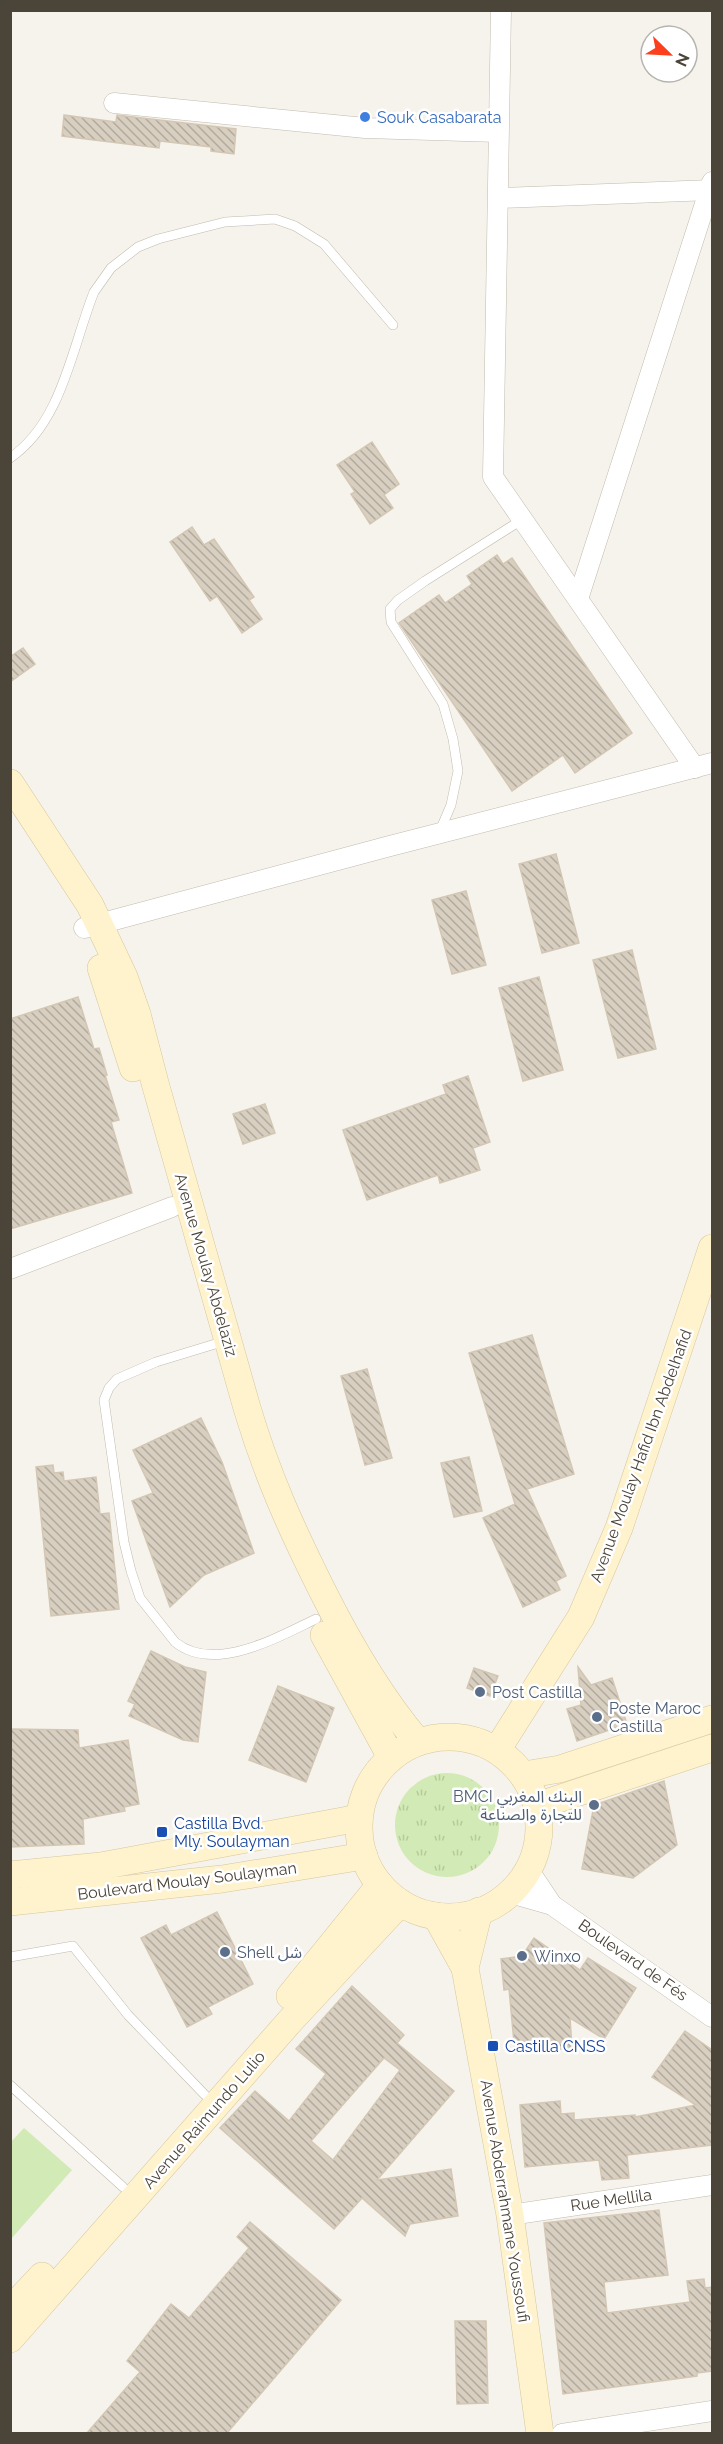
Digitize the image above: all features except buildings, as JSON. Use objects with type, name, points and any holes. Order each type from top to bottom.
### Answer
[{"type":"main road","name":"Avenue Moulay Abdelaziz","points":[[10,783],[24,822],[71,874],[91,926],[172,1207],[189,1234]]},
{"type":"main road","name":"Avenue Moulay Abdelaziz","points":[[91,926],[124,977],[137,1014],[189,1234],[220,1342],[250,1468],[285,1557],[391,1757]]},
{"type":"main road","name":"Avenue Moulay Hafid Ibn Abdelhafid","points":[[497,1750],[581,1617],[604,1566],[619,1528],[712,1248]]},
{"type":"main road","name":"Avenue Moulay Abdelaziz","points":[[220,1342],[287,1521],[354,1651],[398,1719],[418,1742]]},
{"type":"main road","points":[[524,1775],[560,1768],[712,1719]]},
{"type":"main road","points":[[444,1736],[472,1739],[497,1750],[512,1761],[524,1775],[537,1806],[536,1849],[528,1869],[510,1893],[479,1911],[458,1916],[436,1916],[400,1903],[380,1885],[364,1856],[360,1837],[359,1818],[365,1795],[375,1775],[391,1757],[418,1742],[444,1736]]},
{"type":"main road","points":[[537,1806],[712,1748]]},
{"type":"main road","name":"Boulevard Moulay Soulayman","points":[[10,1875],[101,1866],[359,1818]]},
{"type":"main road","name":"Boulevard Moulay Soulayman","points":[[10,1902],[222,1879],[364,1856]]},
{"type":"main road","name":"Avenue Raimundo Lulio","points":[[10,2310],[205,2095],[313,1969],[380,1885]]},
{"type":"main road","name":"Avenue Raimundo Lulio","points":[[10,2339],[291,2020],[400,1903]]},
{"type":"main road","name":"Avenue Abderrahmane Youssoufi","points":[[465,1968],[479,1911]]},
{"type":"main road","name":"Avenue Abderrahmane Youssoufi","points":[[436,1916],[465,1968],[510,2215],[540,2433]]},
{"type":"street","points":[[91,926],[704,765],[578,599],[494,477],[501,10]]},
{"type":"street","points":[[114,103],[365,128],[498,132]]},
{"type":"street","points":[[499,198],[712,187],[578,599]]},
{"type":"street","points":[[10,1269],[172,1207]]},
{"type":"street","name":"Boulevard de Fés","points":[[528,1869],[552,1905]]},
{"type":"street","name":"Boulevard de Fés","points":[[510,1893],[552,1905],[712,2017]]},
{"type":"street","name":"Rue Mellila","points":[[510,2215],[712,2185]]},
{"type":"street","points":[[562,2433],[712,2411]]},
{"type":"lane","points":[[10,458],[30,442],[45,423],[94,292],[104,277],[138,247],[158,239],[204,226],[249,220],[275,219],[295,226],[324,244],[393,325]]},
{"type":"lane","points":[[439,834],[451,805],[458,771],[453,739],[443,704],[391,622],[390,609],[398,600],[522,519]]},
{"type":"lane","points":[[220,1342],[156,1362],[117,1379],[109,1388],[104,1400],[124,1542],[140,1598],[182,1647],[210,1655],[223,1655],[269,1641],[316,1619]]},
{"type":"lane","points":[[10,1957],[73,1946],[128,2015],[205,2095]]},
{"type":"lane","points":[[10,2085],[123,2187]]},
{"type":"green space","points":[[447,1773],[467,1777],[484,1788],[495,1805],[499,1825],[495,1845],[484,1862],[467,1873],[447,1877],[427,1873],[410,1862],[399,1845],[395,1825],[399,1805],[410,1788],[427,1777]]},
{"type":"green space","points":[[24,2128],[72,2170],[11,2239],[11,2142]]},
{"type":"place","name":"Souk Casabarata","points":[[365,117]]},
{"type":"place","name":"Post Castilla","points":[[480,1692]]},
{"type":"place","name":"Poste Maroc Castilla","points":[[597,1717]]},
{"type":"place","name":"BMCI البنك المغربي للتجارة والصناعة","points":[[594,1805]]},
{"type":"place","name":"Castilla Bvd. Mly. Soulayman","points":[[162,1832]]},
{"type":"place","name":"Shell شل","points":[[225,1952]]},
{"type":"place","name":"Winxo","points":[[522,1956]]},
{"type":"place","name":"Castilla CNSS","points":[[493,2046]]}]
